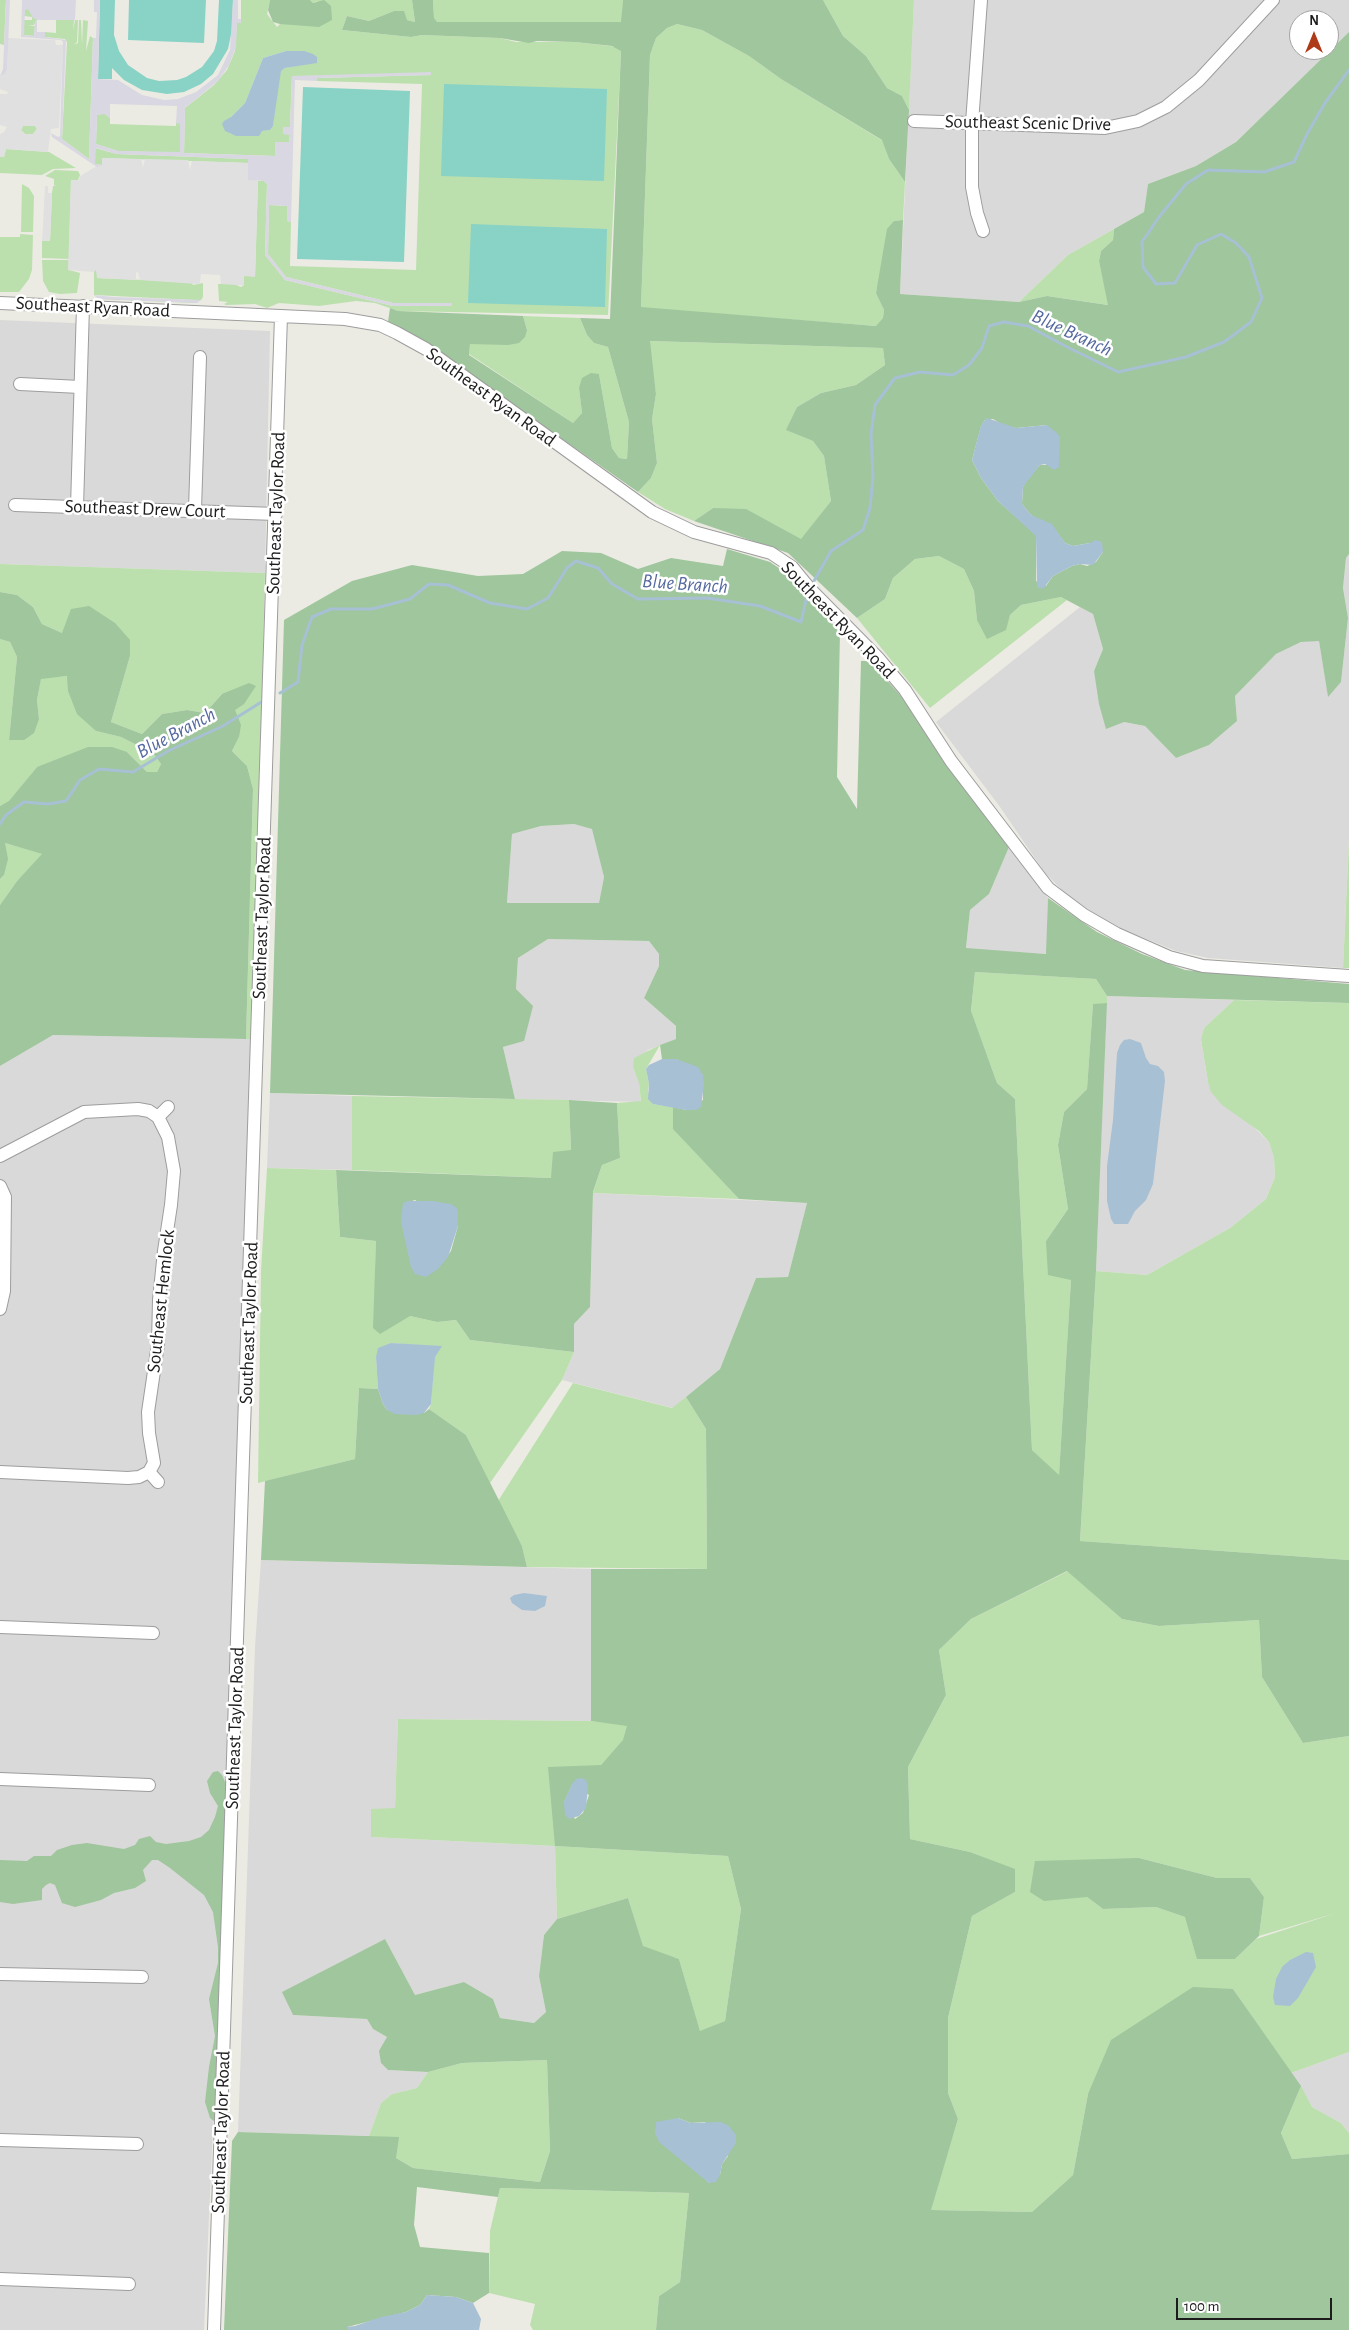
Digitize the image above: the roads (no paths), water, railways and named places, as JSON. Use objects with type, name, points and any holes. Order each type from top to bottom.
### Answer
[{"type":"street","points":[[981,0],[972,123],[972,187],[983,231]]},
{"type":"street","name":"Southeast Scenic Drive","points":[[914,120],[1105,128],[1138,121],[1166,107],[1198,80],[1273,0]]},
{"type":"street","name":"Southeast Ryan Road","points":[[0,303],[362,321],[380,325],[397,333],[426,350],[652,512],[694,532],[771,553],[792,567],[810,589],[878,659],[904,690],[951,761],[1048,888],[1084,915],[1117,934],[1169,957],[1203,966],[1349,976]]},
{"type":"street","points":[[77,507],[83,306]]},
{"type":"street","name":"Southeast Taylor Road","points":[[214,2330],[276,514],[281,316]]},
{"type":"street","points":[[196,510],[200,357]]},
{"type":"street","points":[[20,384],[80,387]]},
{"type":"street","name":"Southeast Drew Court","points":[[14,505],[276,514]]},
{"type":"street","points":[[0,1156],[84,1112],[138,1109],[149,1111],[158,1117],[168,1107]]},
{"type":"street","name":"Southeast Hemlock","points":[[149,1472],[154,1463],[148,1412],[158,1344],[159,1300],[164,1251],[172,1205],[174,1171],[168,1137],[158,1117]]},
{"type":"street","points":[[0,1186],[5,1197],[4,1291],[0,1309]]},
{"type":"street","points":[[0,1472],[128,1478],[139,1477],[149,1472],[158,1482]]},
{"type":"street","points":[[0,1627],[153,1633]]},
{"type":"street","points":[[0,1779],[149,1785]]},
{"type":"street","points":[[0,1974],[142,1977]]},
{"type":"street","points":[[0,2140],[136,2144]]},
{"type":"street","points":[[0,2279],[129,2284]]},
{"type":"waterway","name":"Blue Branch","points":[[814,581],[831,551],[863,530],[870,508],[873,477],[871,434],[875,405],[895,378],[920,372],[953,375],[969,365],[982,348],[989,326],[1004,322],[1028,326],[1118,372],[1186,357],[1224,342],[1251,322],[1262,298],[1249,257],[1236,243],[1221,234],[1197,245],[1175,283],[1156,284],[1143,267],[1142,242],[1159,217],[1186,184],[1208,170],[1264,172],[1294,162],[1307,134],[1325,103],[1349,70]]},
{"type":"waterway","name":"Blue Branch","points":[[280,693],[298,682],[302,645],[312,617],[331,609],[372,609],[410,599],[429,584],[448,585],[490,603],[527,609],[548,598],[567,568],[576,561],[598,568],[612,584],[638,599],[707,598],[760,606],[801,622],[807,596]]},
{"type":"waterway","name":"Blue Branch","points":[[0,824],[6,815],[24,802],[48,804],[66,801],[80,780],[99,769],[133,772],[168,751],[223,726],[263,701]]}]
